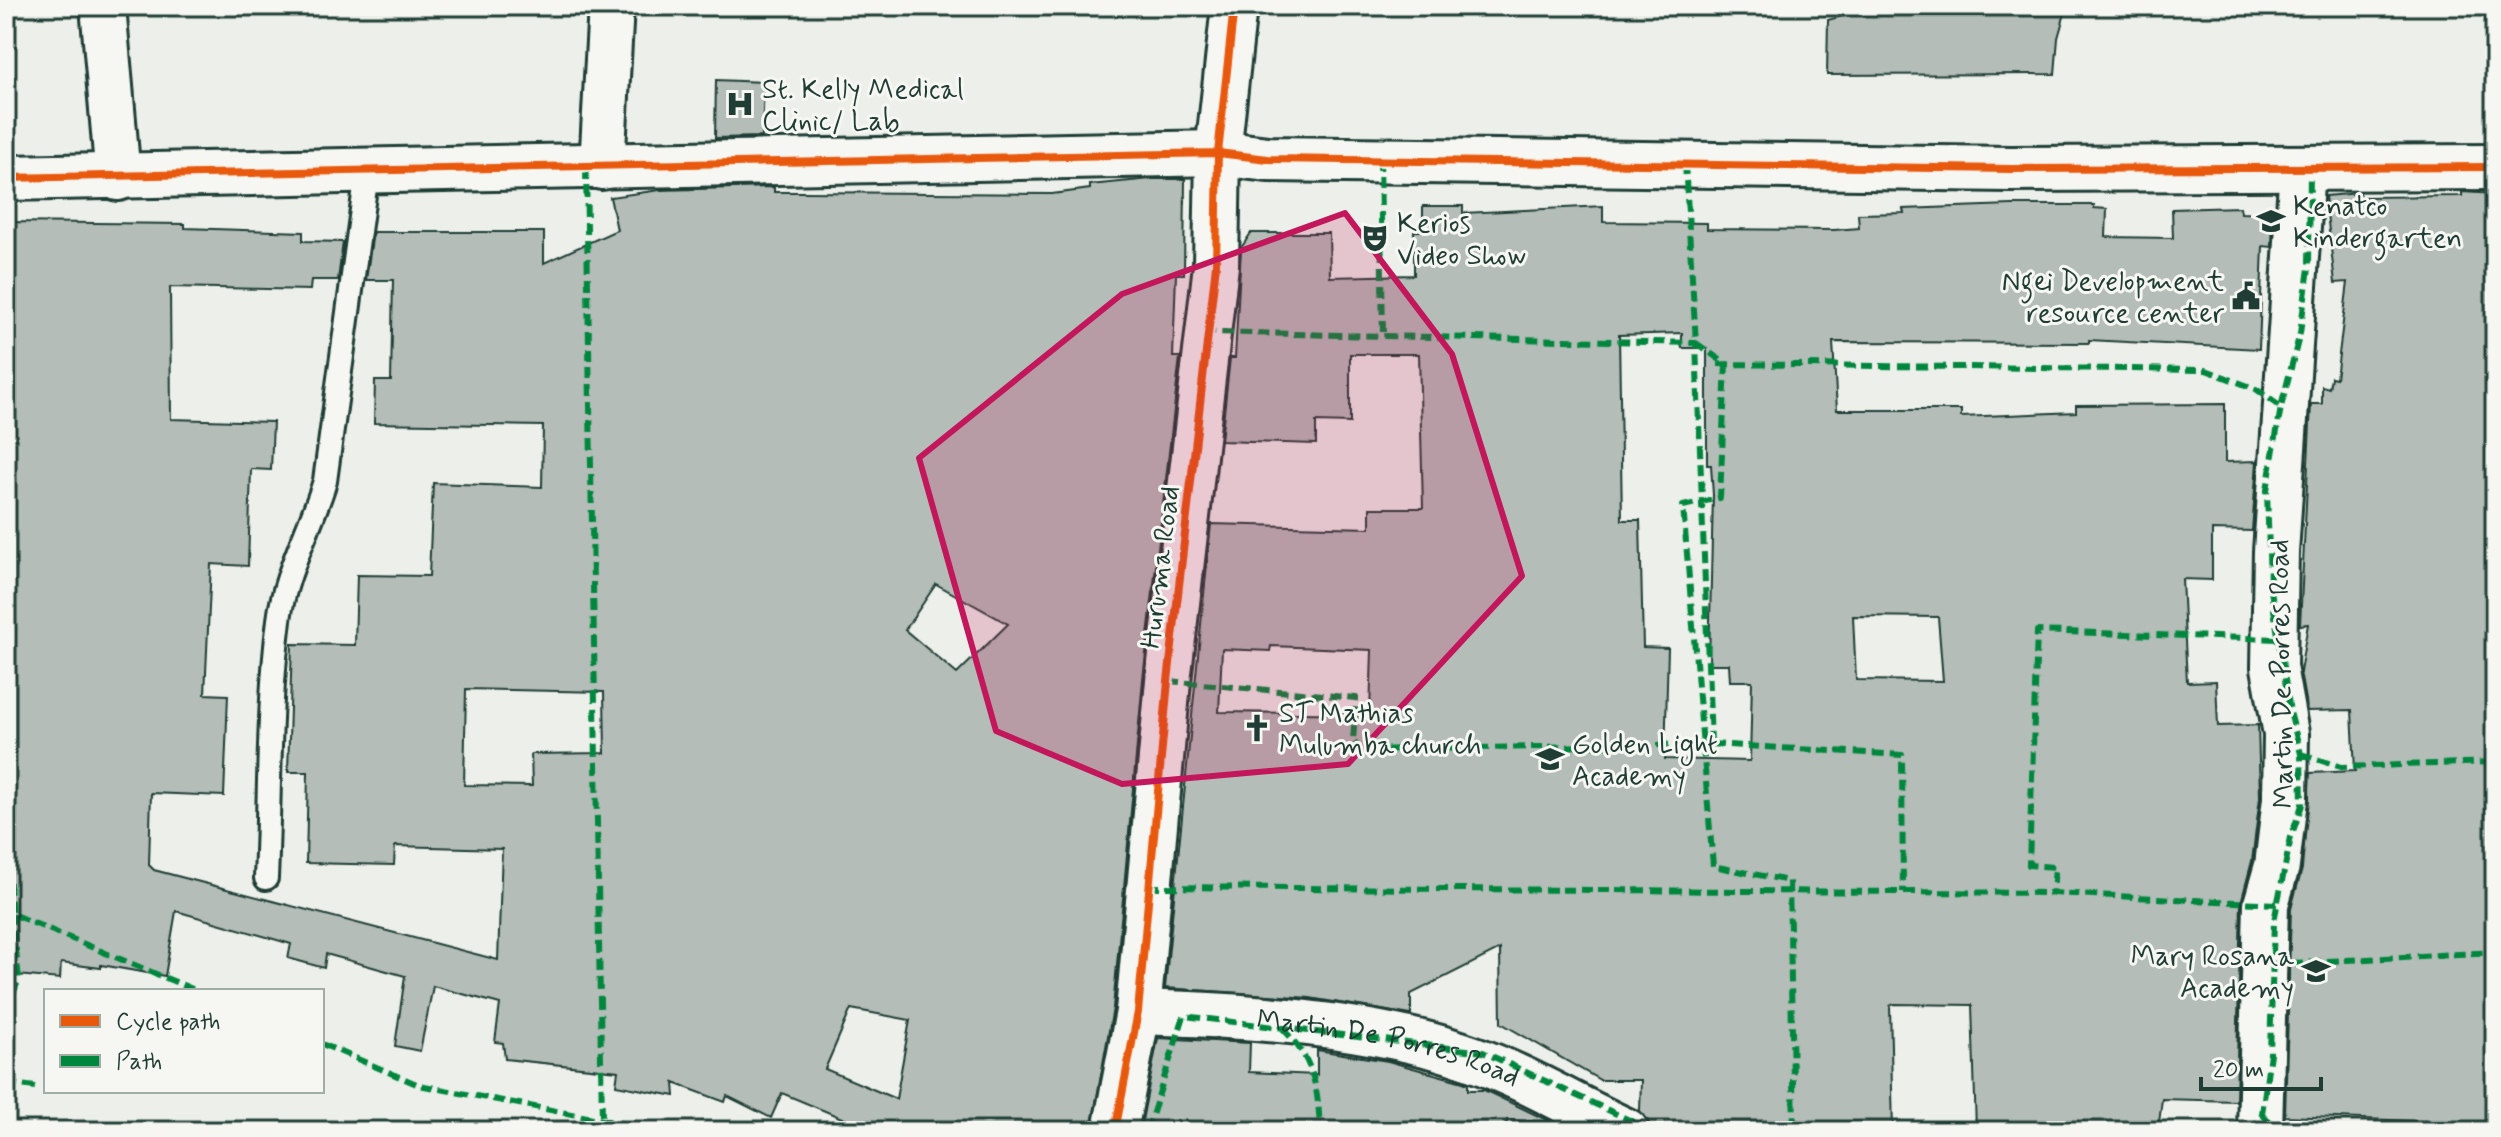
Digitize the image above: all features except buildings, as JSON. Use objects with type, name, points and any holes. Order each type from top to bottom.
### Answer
[{"type":"street","points":[[103,6],[118,178]]},
{"type":"street","points":[[602,167],[611,6]]},
{"type":"street","name":"Huruma Road","points":[[1115,1131],[1138,1012],[1168,681],[1216,265],[1218,153],[1234,6]]},
{"type":"street","points":[[6,178],[367,173],[1218,153],[1268,159],[1995,169],[2495,167]]},
{"type":"street","name":"Martin De Porres Road","points":[[2260,1131],[2266,904],[2277,866],[2285,799],[2286,734],[2274,667],[2276,552],[2302,168]]},
{"type":"street","name":"Martin De Porres Road","points":[[1138,1012],[1235,1015],[1376,1034],[1502,1070],[1626,1131]]},
{"type":"lane","points":[[266,878],[279,619],[299,548],[314,519],[325,481],[367,173]]},
{"type":"highlighted area","points":[[1345,213],[1452,354],[1522,576],[1348,764],[1122,784],[996,731],[919,458],[1122,294]]},
{"type":"marked path","points":[[1380,158],[1383,336]]},
{"type":"marked path","points":[[1685,163],[1696,343],[1726,364],[1720,498],[1683,506],[1713,866],[1789,881],[1794,1131]]},
{"type":"marked path","points":[[586,168],[602,1120]]},
{"type":"marked path","points":[[2251,1131],[2262,1114],[2270,1053],[2274,921],[2291,837],[2302,805],[2301,754],[2290,712],[2270,584],[2267,490],[2281,407],[2300,333],[2309,268],[2310,168]]},
{"type":"marked path","points":[[1168,681],[1356,698],[1353,741],[1361,750],[1711,744],[1696,343],[1206,332]]},
{"type":"marked path","points":[[1718,364],[2206,370],[2256,389],[2281,407]]},
{"type":"marked path","points":[[2277,639],[2037,631],[2029,865],[2055,867],[2053,893],[2277,904]]},
{"type":"marked path","points":[[1711,744],[1902,755],[1903,892]]},
{"type":"marked path","points":[[2301,754],[2341,767],[2495,762]]},
{"type":"marked path","points":[[6,828],[12,914],[192,989]]},
{"type":"marked path","points":[[1148,887],[2053,893]]},
{"type":"marked path","points":[[6,1011],[19,979],[12,914]]},
{"type":"marked path","points":[[2273,964],[2495,952]]},
{"type":"marked path","points":[[1147,1131],[1184,1016],[1483,1052],[1653,1131]]},
{"type":"marked path","points":[[1282,1028],[1308,1063],[1316,1087],[1320,1131]]},
{"type":"marked path","points":[[324,1045],[419,1085],[661,1131]]},
{"type":"marked path","points":[[6,1083],[35,1087]]},
{"type":"marked path","points":[[2262,1114],[2277,1126],[2328,1131]]},
{"type":"cycle path","points":[[1115,1131],[1138,1012],[1168,681],[1216,265],[1218,153],[1234,6]]},
{"type":"cycle path","points":[[6,178],[1218,153],[1268,159],[2011,169],[2495,167]]},
{"type":"place","name":"St. Kelly Medical Clinic/ Lab","points":[[740,104]]},
{"type":"place","name":"Kenatco Kindergarten","points":[[2271,221]]},
{"type":"place","name":"Kerios Video Show","points":[[1375,238]]},
{"type":"place","name":"Ngei Development resource center","points":[[2246,296]]},
{"type":"place","name":"ST Mathias Mulumba church","points":[[1257,728]]},
{"type":"place","name":"Golden Light Academy","points":[[1550,759]]},
{"type":"place","name":"Mary Rosana Academy","points":[[2316,971]]}]
